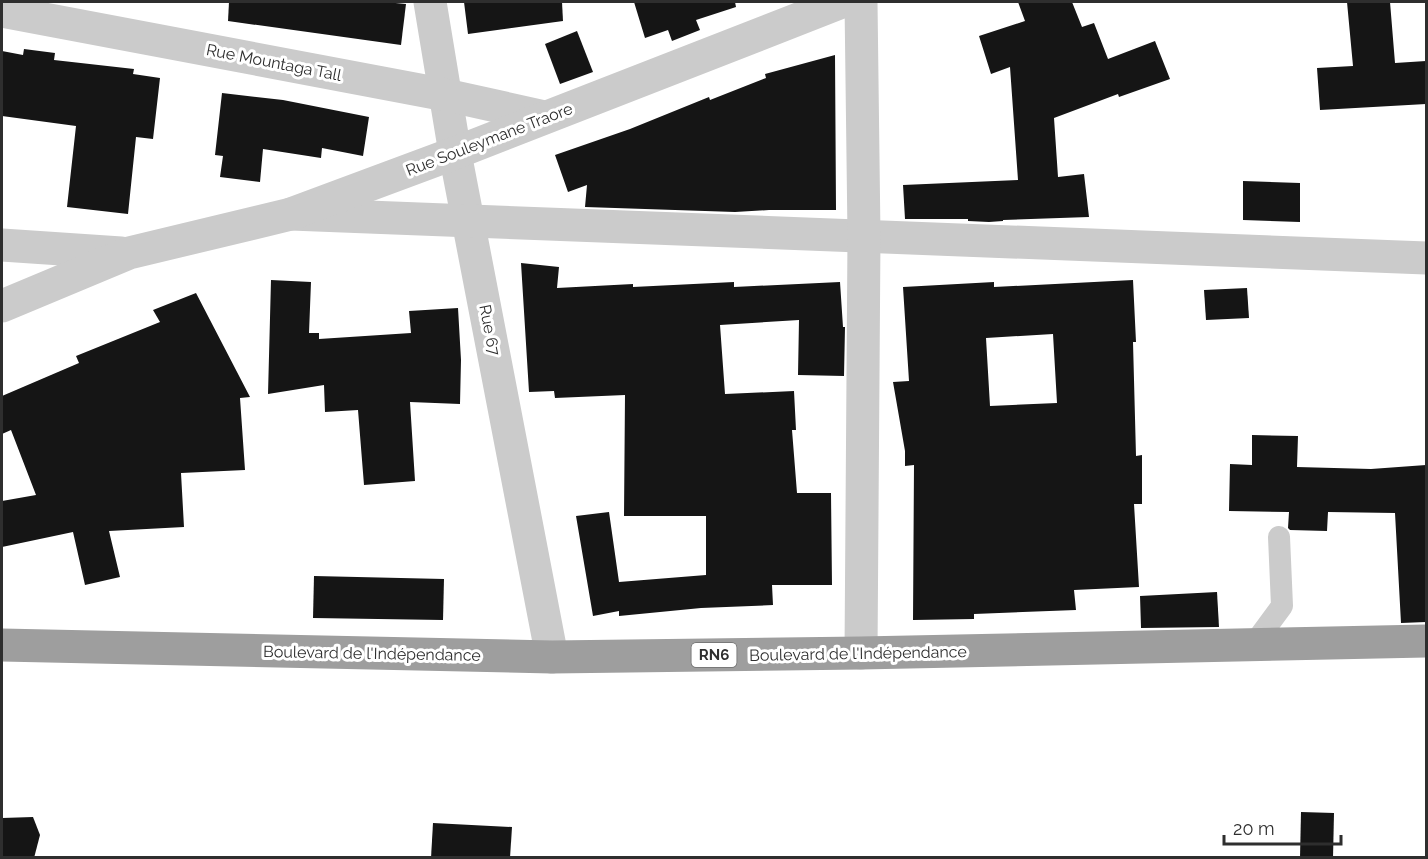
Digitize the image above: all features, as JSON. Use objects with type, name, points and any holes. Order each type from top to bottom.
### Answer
[{"type":"highway","name":"Boulevard de l'Indépendance","points":[[2,645],[552,657],[1426,641]]},
{"type":"street","name":"Rue 67","points":[[430,2],[456,153],[552,657]]},
{"type":"street","name":"Rue Souleymane Traore","points":[[129,254],[291,214],[456,153],[842,2]]},
{"type":"street","points":[[861,2],[864,236],[861,653]]},
{"type":"street","name":"Rue Mountaga Tall","points":[[2,11],[446,95],[546,117]]},
{"type":"street","points":[[291,214],[1426,258]]},
{"type":"street","points":[[2,245],[129,254]]},
{"type":"street","points":[[2,306],[129,254]]},
{"type":"lane","points":[[1254,645],[1282,606],[1279,537]]},
{"type":"building","points":[[229,2],[406,4],[401,45],[228,21]]},
{"type":"building","points":[[464,2],[562,2],[563,21],[468,34]]},
{"type":"building","points":[[634,2],[735,2],[736,7],[696,20],[700,30],[672,41],[668,30],[645,38]]},
{"type":"building","points":[[1018,2],[1072,2],[1082,27],[1094,23],[1108,59],[1155,41],[1170,79],[1119,97],[1118,94],[1054,118],[1058,177],[1084,174],[1089,217],[989,222],[968,221],[968,219],[905,219],[903,185],[1018,180],[1010,67],[991,74],[979,36],[1025,21]]},
{"type":"building","points":[[1347,2],[1390,2],[1395,63],[1426,61],[1426,104],[1320,110],[1317,68],[1353,66]]},
{"type":"building","points":[[577,31],[593,72],[560,84],[545,44]]},
{"type":"building","points":[[24,49],[55,53],[54,60],[134,69],[133,74],[160,78],[153,139],[136,137],[128,214],[67,207],[76,126],[2,116],[2,51],[23,55]]},
{"type":"building","points":[[835,55],[836,210],[735,212],[585,207],[587,185],[568,192],[555,155],[630,129],[709,97],[710,100],[766,78],[765,74]]},
{"type":"building","points":[[222,93],[283,100],[369,117],[363,156],[322,148],[321,158],[263,149],[260,182],[220,177],[223,156],[215,155]]},
{"type":"building","points":[[1243,181],[1300,183],[1300,222],[1243,220]]},
{"type":"building","points":[[521,263],[559,267],[557,288],[734,282],[734,287],[840,282],[843,327],[845,327],[844,376],[798,375],[799,320],[720,325],[725,394],[794,391],[796,430],[792,430],[797,493],[831,493],[832,585],[772,585],[773,605],[701,608],[619,616],[619,611],[593,616],[576,516],[609,512],[619,582],[706,575],[706,516],[624,516],[625,395],[555,398],[554,391],[529,392]]},
{"type":"building","points":[[271,280],[311,282],[309,333],[319,333],[319,339],[411,333],[409,311],[458,308],[461,360],[460,404],[410,402],[415,481],[364,485],[358,410],[325,412],[324,385],[268,394]]},
{"type":"building","points":[[1133,280],[1136,342],[1133,342],[1136,456],[1142,455],[1142,504],[1134,504],[1139,587],[1074,590],[1076,610],[974,614],[974,619],[913,620],[914,465],[905,466],[905,451],[893,382],[909,381],[903,287],[994,282],[994,287]],"holes":[[[1053,334],[1057,403],[990,406],[986,338]]]},
{"type":"building","points":[[1247,288],[1249,318],[1206,320],[1204,290]]},
{"type":"building","points":[[196,293],[250,397],[240,398],[245,470],[181,473],[184,527],[109,531],[120,577],[85,585],[73,532],[2,547],[2,501],[36,495],[11,430],[2,434],[2,396],[79,363],[76,356],[160,322],[153,310]]},
{"type":"building","points":[[1252,435],[1298,436],[1297,467],[1371,469],[1426,465],[1426,622],[1401,623],[1395,513],[1328,512],[1327,531],[1290,530],[1288,528],[1289,512],[1229,511],[1230,464],[1252,465]]},
{"type":"building","points":[[314,576],[444,579],[443,620],[313,618]]},
{"type":"building","points":[[1217,592],[1219,627],[1141,628],[1140,596]]},
{"type":"building","points":[[1301,812],[1334,813],[1333,858],[1300,858]]},
{"type":"building","points":[[33,817],[40,835],[34,858],[2,858],[2,818]]},
{"type":"building","points":[[433,823],[512,827],[510,858],[431,858]]}]
